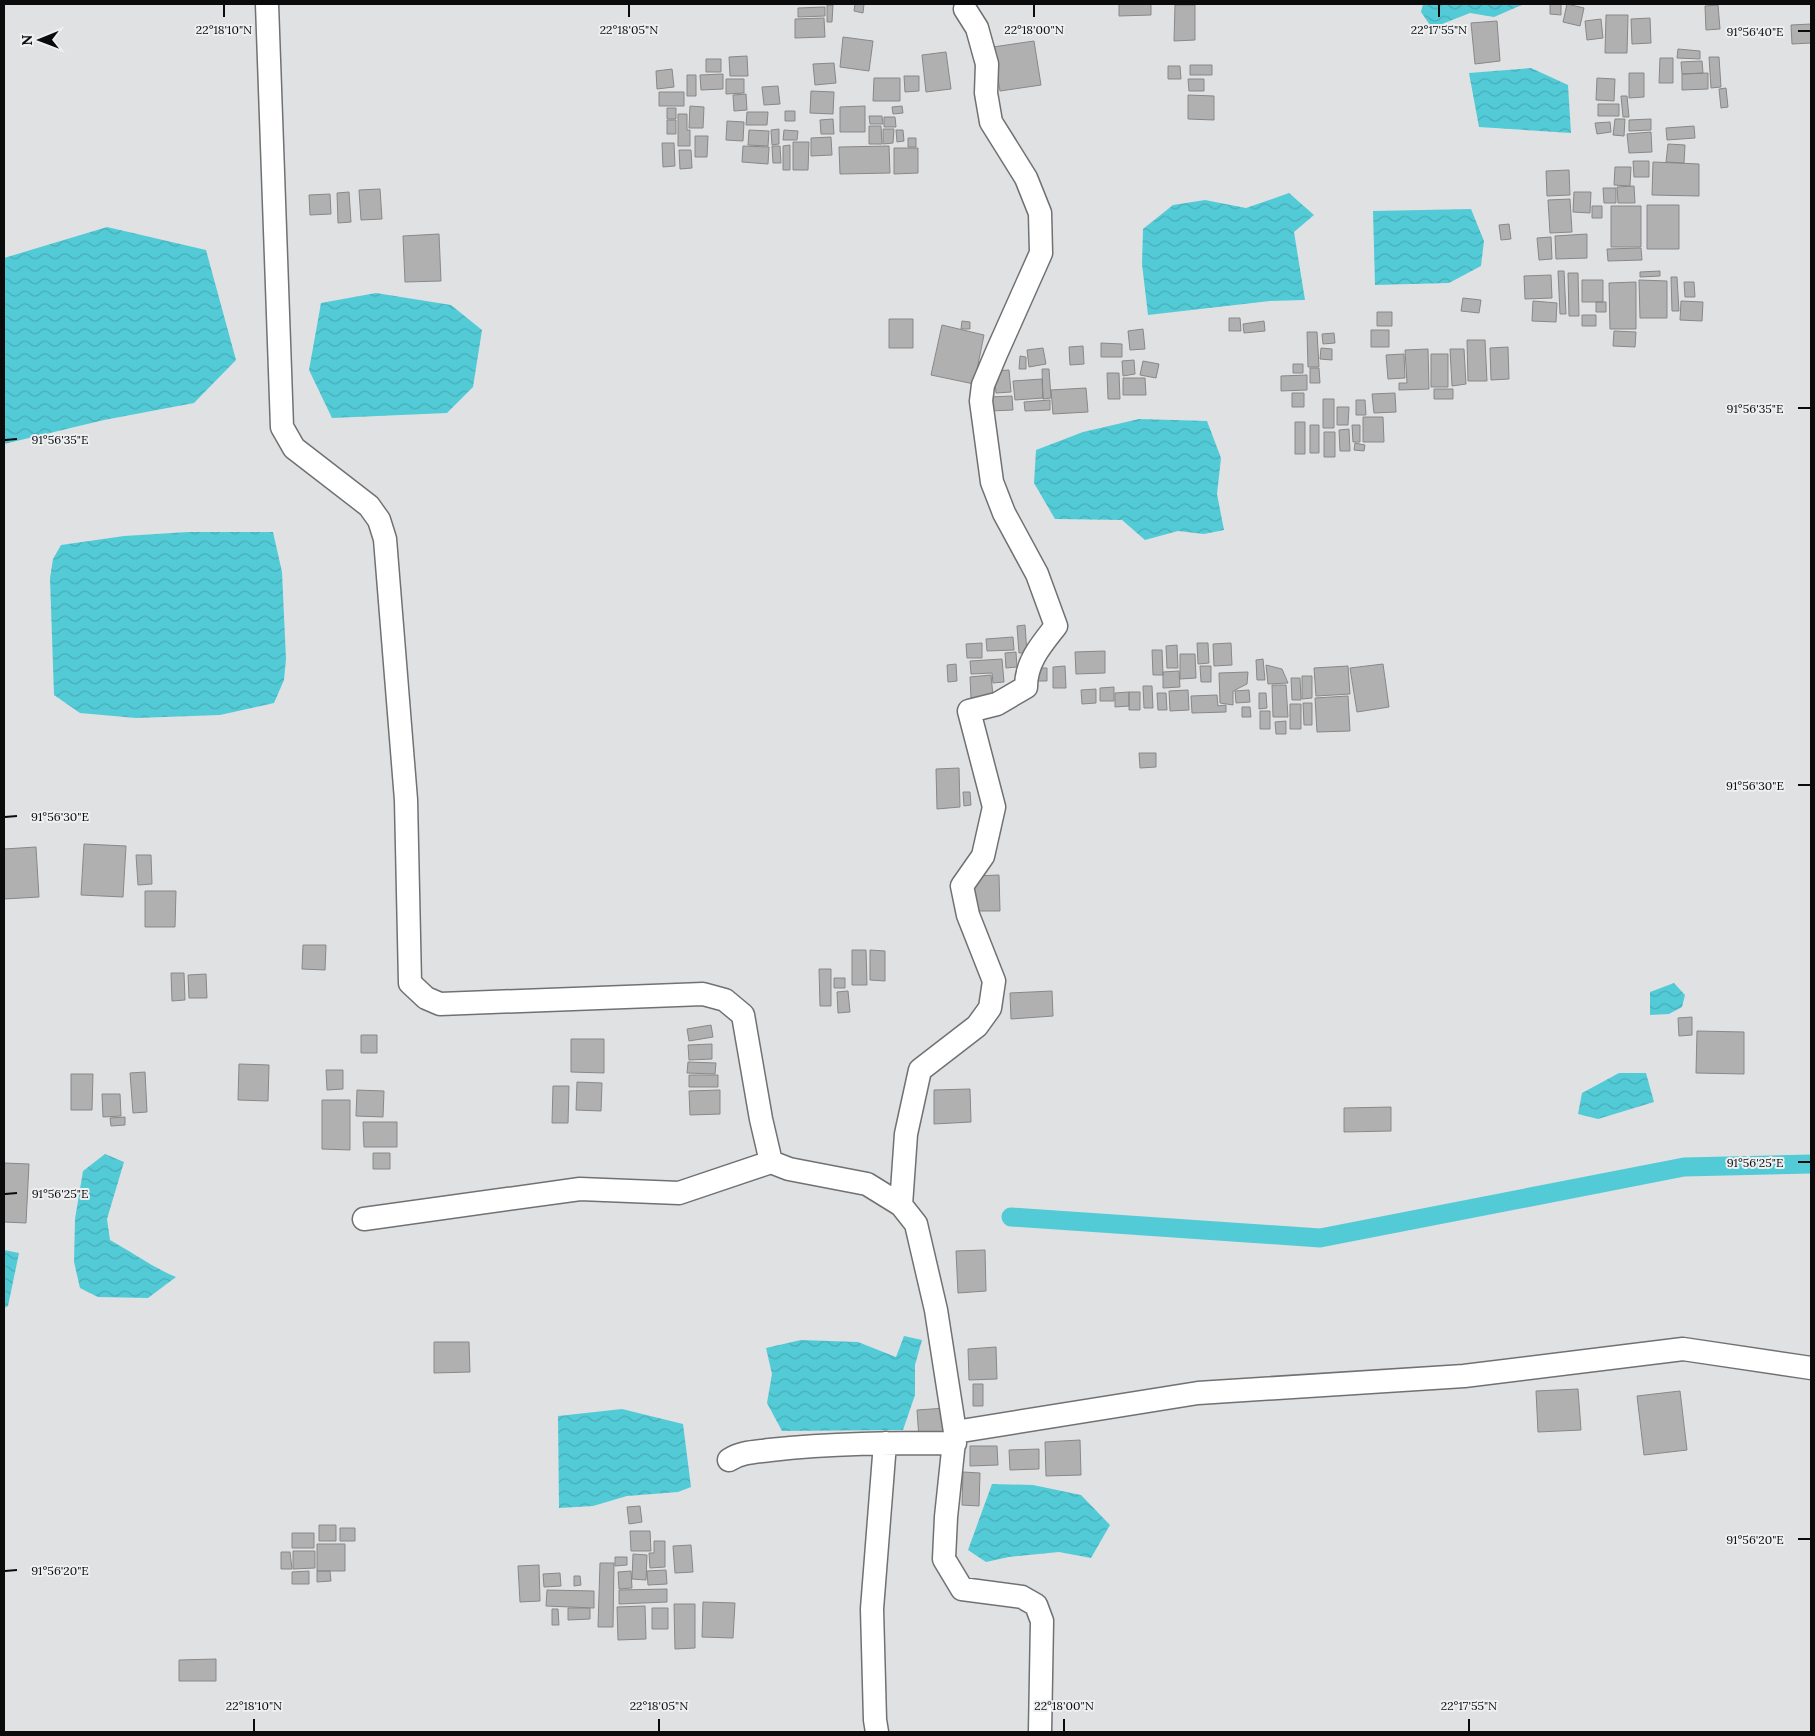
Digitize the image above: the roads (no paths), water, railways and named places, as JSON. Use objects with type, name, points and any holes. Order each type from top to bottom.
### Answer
[{"type":"street","points":[[267,4],[282,427],[294,448],[369,506],[379,520],[385,539],[406,800],[410,983],[426,998],[440,1004],[703,994],[725,1000],[743,1015],[761,1119],[771,1162]]},
{"type":"street","points":[[901,1205],[906,1134],[920,1070],[977,1026],[990,1008],[994,981],[968,915],[962,886],[983,856],[994,807],[969,711],[997,704],[1026,687],[1026,674],[1036,652],[1056,626],[1038,574],[1004,513],[992,482],[981,400],[984,385],[996,354],[1041,253],[1040,213],[1026,178],[991,122],[986,93],[987,64],[977,28],[965,9]]},
{"type":"street","points":[[364,1219],[580,1190],[679,1193],[771,1162],[789,1169],[867,1184],[901,1205],[916,1224],[936,1310],[955,1437],[946,1517],[944,1559],[962,1589],[1022,1597],[1036,1605],[1042,1621],[1040,1732]]},
{"type":"street","points":[[729,1460],[737,1455],[792,1448],[955,1437],[1198,1393],[1464,1376],[1683,1349],[1811,1368]]},
{"type":"street","points":[[877,1732],[875,1720],[872,1609],[885,1443]]},
{"type":"water","points":[[1423,4],[1524,4],[1494,17],[1470,13],[1432,28],[1421,12]]},
{"type":"water","points":[[1531,68],[1568,85],[1571,133],[1479,127],[1469,73]]},
{"type":"water","points":[[1289,193],[1314,215],[1294,232],[1305,300],[1270,301],[1148,315],[1142,264],[1143,229],[1173,205],[1205,200],[1246,208]]},
{"type":"water","points":[[1471,209],[1484,241],[1481,266],[1449,283],[1375,285],[1373,211]]},
{"type":"water","points":[[107,227],[206,250],[236,360],[194,403],[104,420],[4,444],[4,258]]},
{"type":"water","points":[[376,293],[451,305],[482,330],[473,387],[447,413],[332,418],[309,370],[321,303]]},
{"type":"water","points":[[1139,419],[1207,421],[1221,458],[1217,494],[1224,530],[1204,534],[1178,531],[1145,540],[1122,520],[1055,519],[1034,483],[1036,450],[1083,432]]},
{"type":"water","points":[[188,532],[273,532],[282,572],[286,659],[284,680],[274,703],[220,715],[136,718],[80,713],[54,695],[50,578],[53,559],[61,545],[124,536]]},
{"type":"water","points":[[1674,983],[1685,995],[1682,1007],[1669,1014],[1650,1015],[1650,992]]},
{"type":"water","points":[[1619,1073],[1646,1073],[1654,1102],[1598,1119],[1578,1114],[1582,1093]]},
{"type":"water","points":[[105,1154],[124,1162],[107,1219],[110,1240],[176,1277],[148,1298],[98,1297],[80,1288],[74,1262],[75,1219],[83,1171]]},
{"type":"water","points":[[4,1250],[19,1253],[8,1306],[4,1308]]},
{"type":"water","points":[[904,1336],[922,1340],[915,1365],[915,1395],[903,1430],[782,1431],[767,1403],[772,1374],[766,1348],[801,1340],[858,1342],[896,1357]]},
{"type":"water","points":[[622,1409],[683,1424],[691,1487],[678,1492],[627,1496],[593,1506],[559,1508],[558,1416]]},
{"type":"water","points":[[992,1484],[1033,1485],[1081,1495],[1110,1525],[1091,1558],[1059,1552],[1009,1557],[986,1562],[968,1550]]},
{"type":"waterway","points":[[1011,1217],[1320,1238],[1684,1167],[1811,1164]]}]
